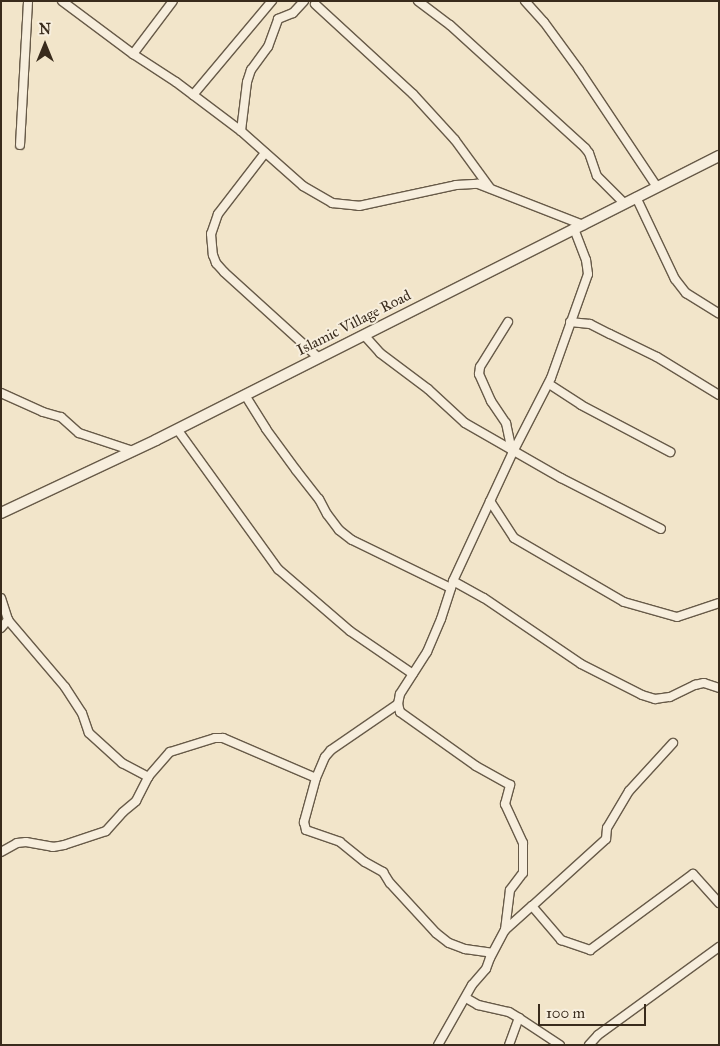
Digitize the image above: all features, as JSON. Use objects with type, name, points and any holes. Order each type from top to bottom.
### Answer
[{"type":"street","points":[[20,145],[28,1]]},
{"type":"street","points":[[62,1],[132,54],[193,95],[241,131],[303,186],[332,203],[346,206],[400,199],[456,185],[478,184],[578,227],[588,274],[548,384],[512,452],[452,584],[427,652],[400,694],[398,704],[400,712],[476,766],[510,785],[505,804],[523,843],[523,873],[510,890],[505,930]]},
{"type":"street","points":[[132,54],[173,1]]},
{"type":"street","points":[[193,95],[272,1]]},
{"type":"street","points":[[241,131],[247,82],[251,70],[268,47],[278,19],[293,13],[305,1],[317,3],[413,94],[455,140],[490,188]]},
{"type":"street","points":[[418,1],[450,25],[584,148],[588,153],[597,176],[624,203]]},
{"type":"street","points":[[525,1],[544,22],[579,70],[657,187]]},
{"type":"street","points":[[266,153],[218,214],[211,234],[213,255],[216,264],[224,272],[319,358]]},
{"type":"street","name":"Islamic Village Road","points":[[1,513],[177,429],[719,156]]},
{"type":"street","points":[[636,197],[675,279],[686,293],[719,314]]},
{"type":"street","points":[[508,322],[480,367],[479,374],[484,389],[506,422],[512,452]]},
{"type":"street","points":[[570,322],[590,324],[657,357],[719,395]]},
{"type":"street","points":[[364,335],[380,353],[428,389],[465,423],[512,452],[661,530]]},
{"type":"street","points":[[548,384],[670,452]]},
{"type":"street","points":[[1,393],[43,412],[61,417],[78,433],[132,451]]},
{"type":"street","points":[[245,395],[266,429],[296,470],[320,498],[327,514],[339,530],[352,540],[484,598],[581,664],[642,695],[655,699],[670,697],[695,685],[704,683],[719,688]]},
{"type":"street","points":[[177,429],[278,569],[350,631],[413,674]]},
{"type":"street","points":[[490,501],[514,538],[624,602],[677,618],[704,606],[719,603]]},
{"type":"street","points":[[1,598],[8,620],[65,687],[82,713],[89,733],[122,764],[148,777]]},
{"type":"street","points":[[1,628],[8,620]]},
{"type":"street","points":[[398,704],[331,750],[325,757],[316,778],[304,822],[306,830],[340,842],[365,862],[383,872],[390,883],[431,928],[449,943],[465,949],[492,953]]},
{"type":"street","points":[[1,852],[17,843],[26,842],[53,847],[106,831],[136,801],[148,777],[170,752],[184,746],[223,738],[316,778]]},
{"type":"street","points":[[438,1045],[472,985],[486,969],[492,953],[505,930],[606,839],[607,828],[629,791],[673,744]]},
{"type":"street","points":[[532,906],[561,940],[590,950],[693,874],[719,903]]},
{"type":"street","points":[[590,1045],[598,1035],[719,947]]},
{"type":"street","points":[[466,998],[478,1005],[509,1012],[560,1045]]},
{"type":"street","points":[[509,1045],[519,1018]]}]
